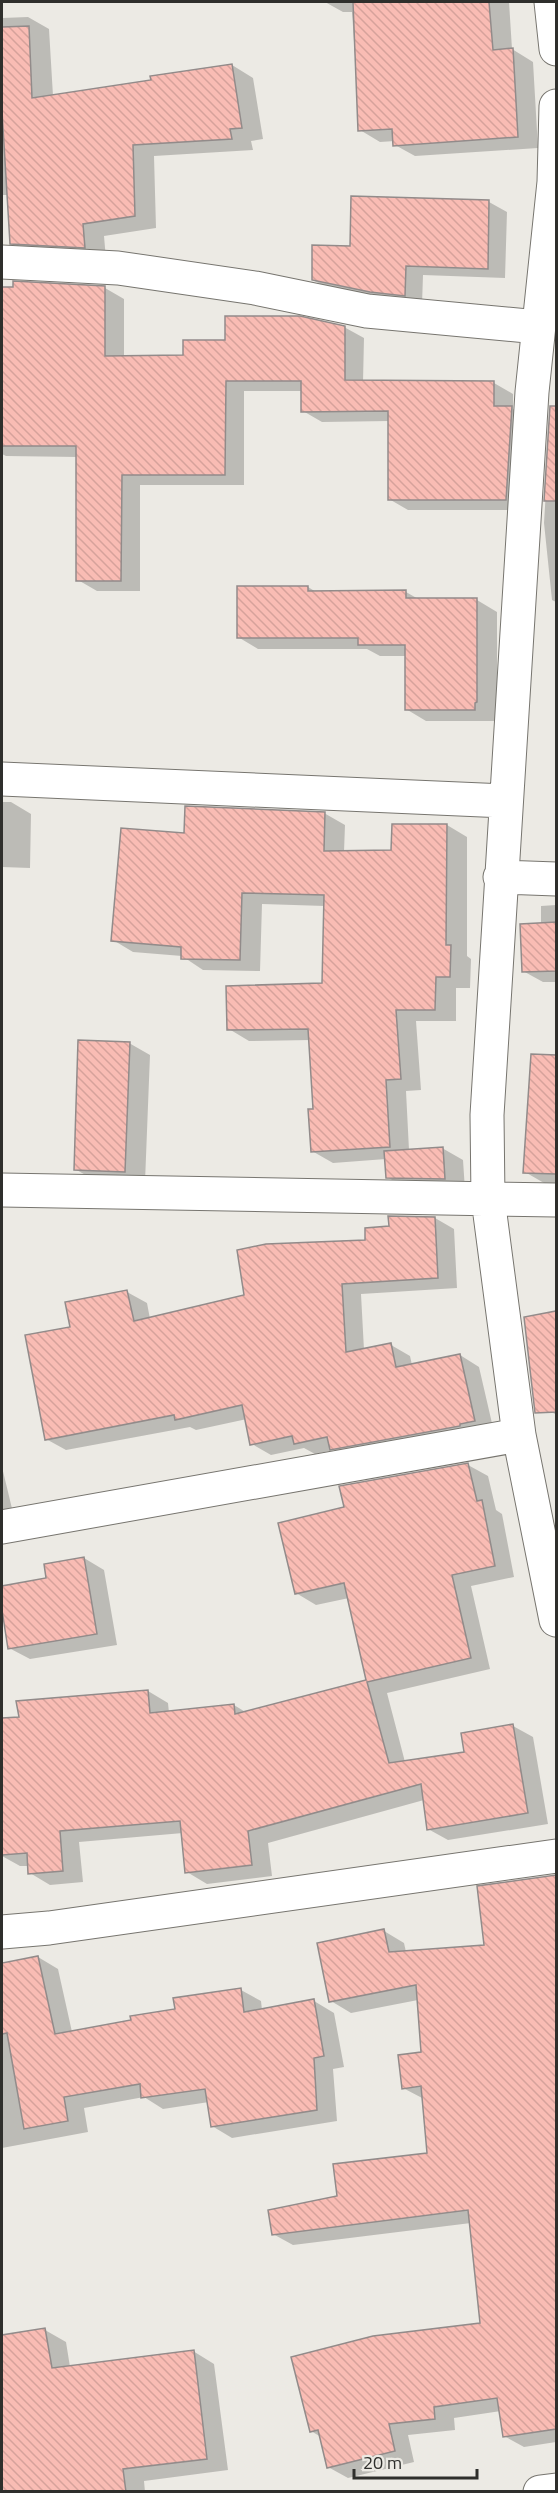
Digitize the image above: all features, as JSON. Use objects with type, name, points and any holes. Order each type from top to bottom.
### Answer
[{"type":"street","points":[[551,2],[556,49]]},
{"type":"street","points":[[556,106],[554,182],[538,327],[544,393],[505,801],[487,1115],[488,1199],[519,1435],[556,1620]]},
{"type":"street","points":[[2,262],[118,268],[255,288],[367,311],[538,327]]},
{"type":"street","points":[[2,778],[505,801]]},
{"type":"street","points":[[500,877],[556,879]]},
{"type":"street","points":[[2,1190],[556,1200]]},
{"type":"street","points":[[2,1527],[519,1435]]},
{"type":"street","points":[[2,1932],[49,1928],[556,1856]]},
{"type":"street","points":[[540,2492],[556,2490]]},
{"type":"building","points":[[353,2],[489,2],[493,50],[513,48],[518,137],[393,146],[392,129],[358,131]]},
{"type":"building","points":[[29,26],[32,98],[151,80],[150,76],[232,64],[242,128],[230,129],[232,139],[133,145],[135,216],[83,224],[85,248],[10,244],[2,111],[2,27]]},
{"type":"building","points":[[351,196],[489,200],[488,269],[406,266],[405,296],[370,292],[312,280],[312,245],[350,246]]},
{"type":"building","points":[[13,281],[105,286],[105,356],[183,355],[183,340],[225,340],[225,316],[300,316],[345,326],[345,380],[494,381],[494,406],[512,406],[506,500],[388,500],[388,411],[301,412],[301,381],[226,381],[225,475],[122,475],[121,581],[76,581],[76,446],[2,446],[2,287],[13,287]]},
{"type":"building","points":[[550,406],[556,406],[556,501],[544,501]]},
{"type":"building","points":[[237,586],[308,586],[308,591],[406,590],[406,598],[477,598],[477,702],[475,710],[405,710],[405,645],[358,645],[358,638],[237,638]]},
{"type":"building","points":[[185,806],[325,812],[324,851],[391,850],[392,824],[447,824],[446,945],[451,945],[450,977],[436,977],[435,1010],[396,1010],[401,1079],[386,1080],[390,1147],[311,1152],[308,1109],[313,1109],[308,1029],[227,1030],[226,986],[322,983],[324,895],[242,893],[240,960],[181,959],[181,947],[111,941],[121,828],[184,833]]},
{"type":"building","points":[[556,922],[556,971],[522,972],[520,924]]},
{"type":"building","points":[[78,1040],[130,1042],[125,1172],[74,1170]]},
{"type":"building","points":[[531,1054],[556,1055],[556,1174],[523,1173]]},
{"type":"building","points":[[443,1147],[445,1179],[386,1178],[384,1151]]},
{"type":"building","points":[[388,1216],[435,1217],[438,1278],[342,1284],[346,1352],[391,1343],[396,1367],[460,1354],[475,1421],[460,1424],[460,1426],[330,1450],[327,1437],[294,1444],[292,1436],[250,1445],[242,1405],[175,1420],[174,1415],[45,1440],[25,1335],[70,1327],[65,1302],[127,1290],[134,1321],[244,1295],[237,1250],[266,1244],[365,1240],[365,1228],[389,1226]]},
{"type":"building","points":[[556,1311],[556,1412],[535,1413],[524,1317]]},
{"type":"building","points":[[468,1463],[477,1501],[482,1500],[495,1566],[452,1575],[471,1658],[367,1682],[389,1763],[464,1752],[461,1733],[513,1724],[528,1813],[427,1830],[421,1784],[248,1831],[252,1865],[185,1873],[180,1821],[60,1831],[63,1871],[28,1874],[27,1853],[2,1855],[2,1718],[19,1717],[16,1701],[148,1690],[150,1713],[234,1704],[235,1714],[366,1680],[344,1583],[295,1594],[278,1523],[344,1507],[339,1486]]},
{"type":"building","points":[[84,1557],[97,1634],[8,1649],[2,1610],[2,1586],[46,1578],[44,1564]]},
{"type":"building","points":[[556,1875],[556,2429],[503,2437],[497,2398],[434,2407],[435,2419],[389,2424],[395,2451],[327,2468],[318,2430],[310,2432],[291,2357],[373,2336],[480,2323],[468,2210],[272,2235],[268,2210],[337,2196],[333,2164],[427,2153],[421,2086],[402,2089],[398,2055],[421,2052],[416,1985],[329,2002],[317,1943],[384,1929],[389,1952],[484,1945],[477,1886]]},
{"type":"building","points":[[38,1956],[55,2034],[131,2020],[130,2016],[175,2009],[173,1998],[241,1988],[244,2012],[314,1999],[324,2056],[314,2058],[317,2110],[211,2127],[205,2089],[141,2098],[140,2084],[64,2097],[68,2121],[24,2129],[7,2033],[2,2034],[2,1963]]},
{"type":"building","points":[[45,2328],[52,2368],[194,2350],[207,2459],[123,2469],[126,2492],[2,2492],[2,2335]]}]
